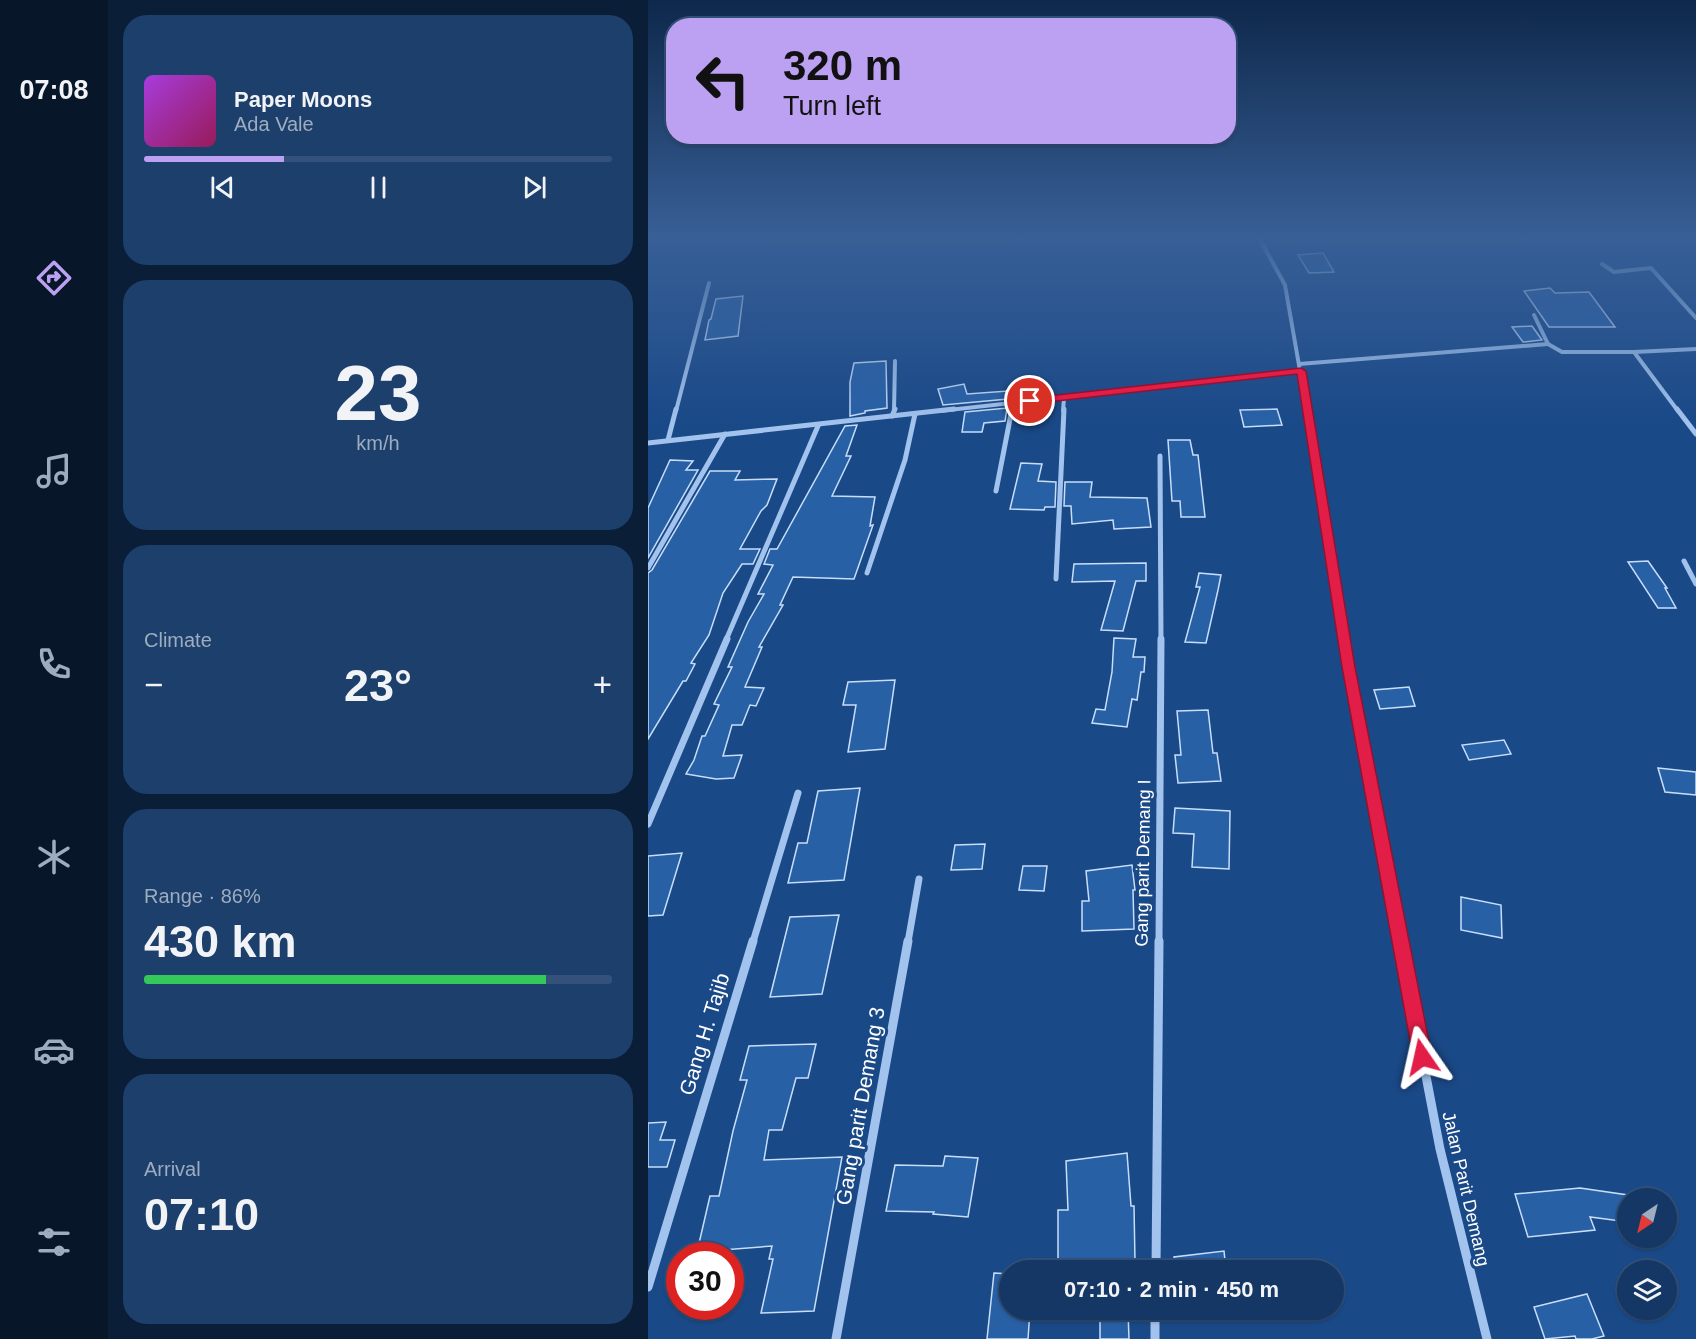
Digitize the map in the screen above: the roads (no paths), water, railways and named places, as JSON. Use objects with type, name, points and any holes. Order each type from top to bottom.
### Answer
[{"type":"street","points":[[668,440],[705,298]]},
{"type":"street","name":"Jalan Parit Demang","points":[[1287,298],[1348,667],[1438,1137],[1487,1339]]},
{"type":"street","points":[[1678,298],[1696,318]]},
{"type":"street","points":[[1534,315],[1548,344],[1562,352],[1696,349]]},
{"type":"street","points":[[648,443],[724,437],[1064,398],[1300,367],[1548,344]]},
{"type":"street","points":[[1634,352],[1696,434]]},
{"type":"street","points":[[892,416],[895,408],[896,361]]},
{"type":"street","points":[[1056,579],[1064,398]]},
{"type":"street","points":[[996,491],[1013,403]]},
{"type":"street","points":[[867,573],[905,460],[915,414]]},
{"type":"street","points":[[648,824],[818,426]]},
{"type":"street","points":[[648,568],[724,437]]},
{"type":"street","name":"Gang parit Demang I","points":[[1156,1260],[1161,699],[1160,456]]},
{"type":"street","points":[[1684,561],[1696,584]]},
{"type":"street","name":"Gang H. Tajib","points":[[648,1287],[798,793]]},
{"type":"street","name":"Gang parit Demang 3","points":[[836,1339],[919,879]]},
{"type":"street","points":[[1155,1320],[1155,1339]]}]
